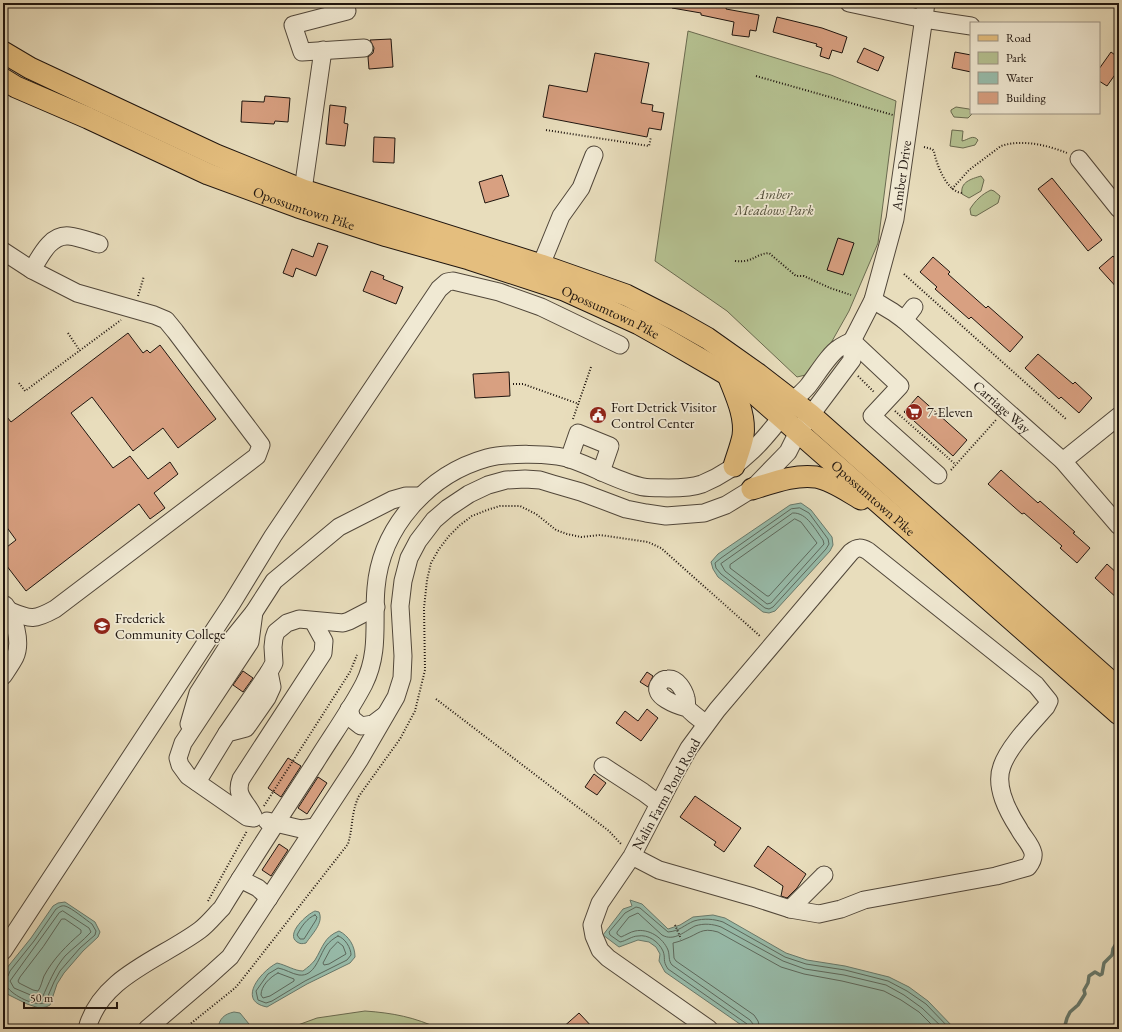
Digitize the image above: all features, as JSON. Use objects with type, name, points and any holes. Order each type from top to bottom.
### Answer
[{"type":"main road","name":"Opossumtown Pike","points":[[4,56],[186,142],[303,190],[541,265],[626,295],[707,338],[758,374],[787,410],[798,432],[1119,714]]},
{"type":"main road","name":"Opossumtown Pike","points":[[3,79],[16,87],[214,176],[298,207],[387,236],[564,290],[639,324],[728,375],[756,394],[787,410],[811,415],[1119,688]]},
{"type":"main road","points":[[728,375],[740,409],[743,423],[743,435],[734,466]]},
{"type":"main road","points":[[752,489],[792,478],[806,476],[818,477],[894,516]]},
{"type":"street","points":[[849,3],[925,11],[970,26]]},
{"type":"street","points":[[347,11],[292,25],[302,52],[364,48]]},
{"type":"street","name":"Amber Drive","points":[[147,1029],[230,957],[360,759],[396,697],[402,678],[403,656],[400,606],[403,581],[409,558],[418,541],[434,520],[448,508],[469,494],[488,485],[506,480],[540,480],[571,494],[626,509],[666,516],[704,513],[726,505],[752,489],[788,452],[798,432],[852,360],[852,341],[873,300],[895,219],[925,11]]},
{"type":"street","points":[[303,190],[323,50]]},
{"type":"street","points":[[541,265],[561,216],[581,188],[594,155]]},
{"type":"street","points":[[1079,158],[1119,209]]},
{"type":"street","points":[[32,270],[47,246],[56,238],[68,235],[99,244]]},
{"type":"street","points":[[3,251],[32,270],[77,293],[154,315],[166,320],[261,445],[257,456],[55,609],[39,618],[23,617],[6,607]]},
{"type":"street","points":[[3,951],[232,603],[273,536],[439,289],[447,282],[452,281],[499,292],[541,307],[620,345]]},
{"type":"street","name":"Carriage Way","points":[[873,300],[893,312],[909,314],[1046,436],[1063,461],[1119,526]]},
{"type":"street","points":[[87,1029],[95,1010],[109,990],[121,979],[201,929],[222,908],[364,683],[370,669],[376,645],[378,572],[388,544],[396,528],[405,513],[421,496],[450,474],[468,464],[489,457],[507,455],[546,455],[576,461],[641,487],[681,488],[699,485],[716,478],[734,466],[760,444],[807,388],[837,349],[852,341],[900,386],[872,416],[944,473]]},
{"type":"street","points":[[1063,461],[1119,416]]},
{"type":"street","points":[[571,494],[576,461],[578,433],[610,446],[601,472]]},
{"type":"street","points":[[315,827],[301,829],[247,817],[188,776],[180,765],[178,758],[182,743],[250,642],[254,612],[274,581],[339,527],[392,500],[406,496],[421,496]]},
{"type":"street","name":"Nalin Farm Pond Road","points":[[709,1029],[608,958],[600,950],[594,936],[592,925],[600,903],[632,856],[678,766],[706,724],[844,559],[856,548],[862,548],[1036,685],[1050,701],[1010,750],[1002,766],[999,783],[1011,815],[1031,847],[1033,855],[1031,863],[1028,867],[996,876],[864,900],[841,909],[819,914],[790,909]]},
{"type":"street","points":[[3,676],[16,656],[10,645],[17,635],[6,607]]},
{"type":"street","points":[[196,782],[227,733],[246,728],[267,698],[272,687],[269,672],[274,663],[273,647],[276,632],[287,623],[299,619],[343,623],[376,607]]},
{"type":"street","points":[[254,818],[251,810],[240,795],[238,790],[239,785],[241,779],[323,653],[324,641],[312,620]]},
{"type":"street","points":[[687,708],[706,724]]},
{"type":"street","points":[[349,709],[352,719],[361,726],[373,724],[386,714]]},
{"type":"street","points":[[603,766],[659,804]]},
{"type":"street","points":[[632,856],[659,870],[790,909],[824,875]]},
{"type":"street","points":[[240,879],[258,888],[269,898]]},
{"type":"path","points":[[47,3],[51,5],[62,3]]},
{"type":"path","points":[[756,76],[893,115]]},
{"type":"path","points":[[546,130],[650,146],[651,137]]},
{"type":"path","points":[[952,189],[969,170],[1001,146],[1013,143],[1034,144],[1058,150],[1079,158]]},
{"type":"path","points":[[924,147],[934,151],[939,168],[952,189],[962,193]]},
{"type":"path","points":[[735,261],[748,261],[765,253],[769,253],[796,276],[804,276],[830,288],[852,295]]},
{"type":"path","points":[[904,274],[1067,420]]},
{"type":"path","points":[[136,302],[144,276]]},
{"type":"path","points":[[19,383],[25,391],[123,319]]},
{"type":"path","points":[[68,333],[80,351]]},
{"type":"path","points":[[572,423],[591,367]]},
{"type":"path","points":[[858,376],[876,394]]},
{"type":"path","points":[[513,384],[523,384],[579,404]]},
{"type":"path","points":[[893,408],[956,464]]},
{"type":"path","points":[[944,473],[956,464],[996,420]]},
{"type":"path","points":[[184,1029],[235,988],[348,844],[355,804],[359,796],[400,739],[415,711],[420,698],[425,670],[424,594],[431,563],[449,536],[472,516],[500,506],[520,506],[536,514],[556,530],[567,534],[581,537],[600,535],[648,542],[661,548],[772,646]]},
{"type":"path","points":[[436,699],[609,831],[632,856]]},
{"type":"path","points":[[675,925],[681,939]]},
{"type":"green space","name":"Amber Meadows Park","points":[[688,31],[831,75],[896,101],[878,243],[849,311],[814,373],[797,377],[727,311],[655,261]]},
{"type":"green space","points":[[956,107],[969,109],[970,114],[972,114],[968,118],[954,117],[951,110]]},
{"type":"green space","points":[[952,130],[963,131],[962,141],[972,137],[978,140],[975,145],[963,148],[950,146]]},
{"type":"green space","points":[[981,176],[984,180],[981,191],[969,198],[962,194],[964,184]]},
{"type":"green space","points":[[991,190],[1000,196],[998,203],[976,216],[971,215],[970,209],[974,203]]},
{"type":"green space","points":[[365,1011],[403,1016],[421,1021],[440,1029],[287,1029],[317,1018]]},
{"type":"water","points":[[801,503],[811,510],[832,537],[833,545],[830,551],[775,611],[769,613],[763,612],[718,577],[711,562],[718,554],[790,505]]},
{"type":"water","points":[[630,900],[642,904],[668,929],[680,925],[693,917],[713,915],[725,918],[786,953],[807,960],[845,966],[889,977],[909,987],[928,1001],[955,1029],[747,1029],[665,972],[659,961],[660,954],[656,947],[649,942],[638,940],[619,947],[603,935],[623,909],[632,906]]},
{"type":"water","points":[[65,902],[95,922],[100,932],[98,937],[83,951],[64,973],[57,984],[50,1005],[39,1008],[7,994],[3,983],[3,978],[6,969],[31,938],[53,906],[58,903]]},
{"type":"water","points":[[315,911],[319,912],[320,916],[317,928],[306,943],[298,943],[294,938],[295,929],[307,916]]},
{"type":"water","points":[[339,931],[343,933],[351,942],[354,949],[355,957],[350,963],[307,984],[267,1007],[258,1004],[253,999],[252,993],[254,986],[264,972],[277,963],[303,971],[315,960],[327,939]]},
{"type":"water","points":[[234,1012],[240,1013],[249,1024],[243,1029],[218,1029],[223,1018],[227,1014]]},
{"type":"building","points":[[673,3],[727,4],[726,9],[759,15],[756,31],[750,30],[749,37],[732,35],[734,22],[701,15],[701,13],[672,8]]},
{"type":"building","points":[[777,17],[822,28],[847,37],[842,53],[832,50],[829,59],[820,56],[822,48],[816,46],[817,44],[773,32]]},
{"type":"building","points":[[391,39],[393,67],[369,69],[368,57],[373,53],[374,48],[370,40]]},
{"type":"building","points":[[864,48],[884,57],[878,71],[857,62]]},
{"type":"building","points":[[955,52],[970,55],[970,72],[952,68]]},
{"type":"building","points":[[1111,52],[1119,58],[1119,69],[1107,86],[1100,82],[1100,68]]},
{"type":"building","points":[[595,53],[649,63],[641,103],[653,105],[652,111],[664,113],[661,130],[649,128],[647,137],[543,117],[549,85],[587,92]]},
{"type":"building","points":[[265,96],[290,98],[288,122],[275,121],[274,124],[241,122],[242,101],[264,102]]},
{"type":"building","points":[[330,105],[346,107],[344,123],[348,124],[345,146],[326,144]]},
{"type":"building","points":[[374,137],[395,138],[394,163],[373,162]]},
{"type":"building","points":[[502,175],[509,196],[485,203],[479,182]]},
{"type":"building","points":[[1052,178],[1102,240],[1088,251],[1038,189]]},
{"type":"building","points":[[838,238],[854,243],[843,275],[827,270]]},
{"type":"building","points":[[318,243],[328,246],[316,276],[296,268],[293,277],[283,273],[292,249],[313,257]]},
{"type":"building","points":[[1113,256],[1119,263],[1119,290],[1099,268]]},
{"type":"building","points":[[933,257],[950,272],[948,274],[986,308],[988,306],[1023,337],[1010,352],[971,317],[969,319],[935,289],[937,287],[920,272]]},
{"type":"building","points":[[371,271],[384,276],[383,279],[403,287],[396,304],[363,291]]},
{"type":"building","points":[[128,333],[143,353],[147,350],[150,353],[160,345],[216,419],[178,448],[163,428],[133,451],[92,397],[71,413],[113,468],[130,456],[148,479],[170,462],[178,474],[154,493],[165,508],[150,519],[139,504],[26,591],[3,561],[3,550],[16,540],[3,522],[3,412],[11,422]]},
{"type":"building","points":[[1038,354],[1073,384],[1075,382],[1092,398],[1079,413],[1061,397],[1059,399],[1025,368]]},
{"type":"building","points":[[509,372],[510,396],[475,398],[473,374]]},
{"type":"building","points":[[918,396],[967,440],[953,456],[904,412]]},
{"type":"building","points":[[1001,470],[1038,503],[1040,501],[1075,532],[1073,533],[1090,548],[1077,563],[1060,548],[1062,546],[988,484]]},
{"type":"building","points":[[1107,564],[1119,575],[1119,600],[1095,578]]},
{"type":"building","points":[[243,671],[253,678],[243,692],[233,685]]},
{"type":"building","points":[[647,672],[653,676],[648,687],[640,682]]},
{"type":"building","points":[[647,709],[658,718],[641,741],[616,723],[625,711],[638,721]]},
{"type":"building","points":[[288,758],[301,766],[281,797],[268,788]]},
{"type":"building","points":[[594,774],[606,783],[597,795],[585,787]]},
{"type":"building","points":[[318,777],[327,783],[307,814],[298,808]]},
{"type":"building","points":[[695,796],[741,828],[724,852],[714,845],[716,842],[680,817]]},
{"type":"building","points":[[279,844],[288,850],[271,876],[262,870]]},
{"type":"building","points":[[768,846],[806,874],[797,888],[787,898],[781,896],[783,886],[754,866]]},
{"type":"building","points":[[579,1013],[594,1029],[561,1029]]},
{"type":"waterway","points":[[1064,1029],[1070,1012],[1078,1005],[1085,994],[1084,990],[1088,983],[1089,976],[1095,972],[1100,975],[1102,974],[1104,963],[1112,955],[1113,949],[1119,939]]},
{"type":"place","name":"7-Eleven","points":[[914,412]]},
{"type":"place","name":"Fort Detrick Visitor Control Center","points":[[598,415]]},
{"type":"place","name":"Frederick Community College","points":[[102,626]]}]
